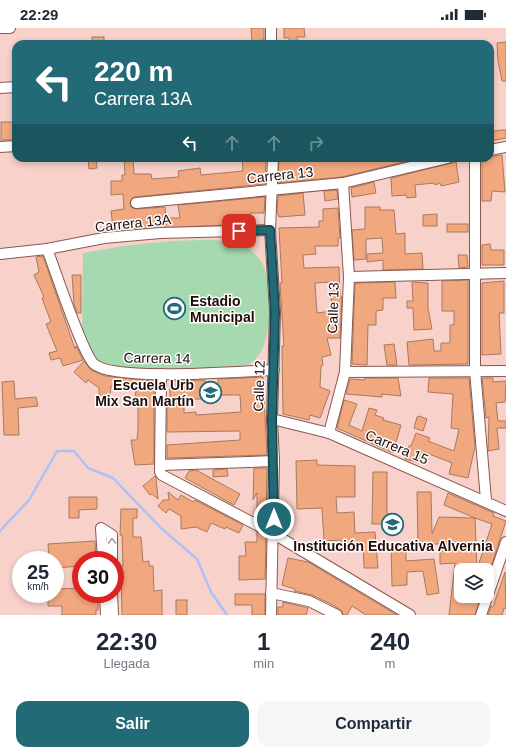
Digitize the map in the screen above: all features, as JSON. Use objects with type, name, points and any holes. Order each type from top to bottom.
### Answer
[{"type":"street","points":[[0,28],[10,28]]},
{"type":"street","points":[[271,28],[271,40]]},
{"type":"street","points":[[0,88],[12,88]]},
{"type":"street","points":[[0,147],[12,146]]},
{"type":"street","points":[[494,149],[506,147]]},
{"type":"street","name":"Calle 12","points":[[271,615],[274,534],[274,461],[272,419],[275,312],[270,230],[273,162]]},
{"type":"street","name":"Carrera 13","points":[[136,203],[343,183],[431,162]]},
{"type":"street","points":[[475,162],[475,370],[486,500]]},
{"type":"street","name":"Calle 13","points":[[328,433],[345,372],[349,277],[343,183]]},
{"type":"street","name":"Carrera 13A","points":[[0,254],[47,249],[104,238],[160,233],[270,230]]},
{"type":"street","name":"Carrera 14","points":[[47,249],[82,343],[89,358],[95,364],[127,373],[161,374],[274,370]]},
{"type":"street","points":[[349,277],[475,272],[506,273]]},
{"type":"street","points":[[345,372],[506,371]]},
{"type":"street","points":[[161,374],[161,474],[274,534],[410,615]]},
{"type":"street","name":"Carrera 15","points":[[272,419],[328,433],[486,500],[506,511]]},
{"type":"street","points":[[161,465],[274,461]]},
{"type":"street","points":[[102,551],[101,528],[112,535],[112,551]]},
{"type":"street","points":[[481,615],[506,542]]},
{"type":"street","points":[[271,593],[309,601],[337,615]]},
{"type":"street","points":[[105,603],[106,615],[112,615],[112,603]]},
{"type":"green space","name":"Estadio Municipal","points":[[219,240],[237,243],[250,250],[263,265],[269,288],[270,318],[264,346],[257,357],[249,364],[238,368],[220,370],[165,370],[104,367],[89,351],[82,335],[83,253],[130,245],[172,241]]},
{"type":"building","points":[[251,28],[264,28],[264,40],[252,40]]},
{"type":"building","points":[[284,28],[304,28],[305,37],[297,37],[297,40],[284,38]]},
{"type":"building","points":[[92,37],[104,37],[104,40],[92,40]]},
{"type":"building","points":[[506,42],[506,81],[502,81],[498,61],[497,43]]},
{"type":"building","points":[[1,122],[12,122],[12,140],[1,140]]},
{"type":"building","points":[[506,130],[506,138],[494,140],[494,131]]},
{"type":"building","points":[[502,155],[505,192],[492,191],[491,201],[482,201],[482,162],[494,162],[494,156]]},
{"type":"building","points":[[88,162],[96,162],[97,168],[89,169]]},
{"type":"building","points":[[124,162],[133,162],[134,174],[151,174],[152,179],[179,177],[178,171],[200,168],[201,175],[243,171],[242,162],[266,162],[265,184],[135,197],[132,198],[130,203],[131,207],[136,209],[165,207],[166,218],[180,218],[178,205],[265,197],[264,213],[250,213],[251,224],[135,229],[133,226],[113,228],[111,211],[124,209],[123,194],[111,195],[111,181],[122,181],[122,175],[125,175]]},
{"type":"building","points":[[279,162],[404,162],[342,177],[278,183]]},
{"type":"building","points":[[456,162],[459,182],[441,186],[440,183],[435,185],[434,183],[415,185],[416,197],[407,198],[406,195],[392,196],[391,178]]},
{"type":"building","points":[[374,182],[376,193],[352,197],[351,188]]},
{"type":"building","points":[[337,190],[338,199],[325,201],[324,191]]},
{"type":"building","points":[[303,193],[305,215],[279,217],[277,212],[278,196]]},
{"type":"building","points":[[365,207],[380,207],[380,210],[394,210],[396,234],[405,233],[405,254],[422,253],[423,269],[383,270],[383,260],[367,262],[367,254],[383,253],[382,238],[366,239],[366,259],[354,260],[352,230],[365,229]]},
{"type":"building","points":[[338,208],[340,238],[338,238],[338,246],[315,246],[316,254],[303,255],[304,268],[339,267],[340,297],[342,297],[340,338],[327,338],[331,355],[322,357],[323,365],[321,366],[320,387],[330,391],[320,418],[310,415],[309,420],[283,414],[282,346],[284,346],[280,283],[282,283],[279,228],[319,227],[319,221],[323,221],[323,209]],"holes":[[[330,282],[332,311],[317,313],[315,283]]]},
{"type":"building","points":[[437,214],[437,226],[423,226],[423,215]]},
{"type":"building","points":[[447,224],[468,224],[468,232],[447,232]]},
{"type":"building","points":[[490,244],[491,250],[504,250],[504,265],[482,265],[482,245]]},
{"type":"building","points":[[458,255],[467,255],[468,267],[459,268]]},
{"type":"building","points":[[43,256],[75,349],[76,346],[83,360],[63,366],[60,358],[51,360],[49,353],[57,351],[46,324],[51,322],[42,298],[44,297],[34,275],[39,272],[36,257]]},
{"type":"building","points":[[72,275],[81,275],[81,313],[77,313],[74,304]]},
{"type":"building","points":[[468,280],[468,364],[409,365],[407,342],[433,339],[434,351],[441,351],[441,343],[450,343],[450,325],[454,325],[454,311],[442,311],[442,281]]},
{"type":"building","points":[[504,281],[504,313],[499,313],[501,354],[482,355],[482,283]]},
{"type":"building","points":[[395,282],[396,298],[383,298],[383,310],[376,311],[376,325],[368,325],[367,365],[352,364],[355,283]]},
{"type":"building","points":[[412,282],[428,283],[428,308],[432,329],[414,330],[413,308],[407,308],[407,301],[413,301]]},
{"type":"building","points":[[394,344],[397,365],[387,365],[384,345]]},
{"type":"building","points":[[84,361],[91,370],[105,376],[154,381],[154,464],[135,465],[131,440],[137,440],[138,430],[138,402],[135,402],[136,388],[124,389],[124,386],[111,386],[110,395],[99,395],[99,388],[88,380],[86,383],[74,372]]},
{"type":"building","points":[[263,377],[267,455],[167,458],[167,445],[240,440],[240,431],[167,432],[167,399],[170,399],[170,381],[205,380],[205,399],[184,399],[184,413],[196,412],[196,415],[241,412],[240,395],[218,395],[218,379]]},
{"type":"building","points":[[365,378],[398,378],[401,396],[382,394],[382,397],[346,394],[350,379],[365,380]]},
{"type":"building","points":[[429,378],[469,378],[475,447],[468,478],[449,474],[452,463],[424,452],[421,463],[405,459],[409,446],[411,446],[416,433],[430,438],[428,441],[454,451],[459,429],[451,428],[453,394],[428,392]]},
{"type":"building","points":[[482,378],[493,378],[493,382],[506,381],[505,402],[496,403],[498,421],[506,421],[506,428],[497,428],[499,449],[488,451],[489,417],[486,418]]},
{"type":"building","points":[[14,381],[15,399],[36,397],[38,406],[18,408],[19,435],[4,435],[2,382]]},
{"type":"building","points":[[344,400],[357,404],[349,425],[362,431],[369,408],[377,410],[375,415],[384,418],[383,420],[401,425],[393,453],[337,428]]},
{"type":"building","points":[[419,416],[427,419],[423,431],[414,428],[417,417]]},
{"type":"building","points":[[317,460],[317,465],[355,466],[355,497],[336,497],[337,513],[354,512],[355,533],[375,532],[378,568],[364,568],[363,543],[342,544],[341,540],[324,541],[322,508],[297,509],[296,461]]},
{"type":"building","points":[[254,468],[267,468],[266,517],[257,517],[257,493],[253,500]]},
{"type":"building","points":[[227,469],[228,476],[213,477],[213,470]]},
{"type":"building","points":[[196,470],[240,494],[234,505],[185,478],[189,471]]},
{"type":"building","points":[[373,472],[387,472],[387,524],[372,524]]},
{"type":"building","points":[[155,476],[158,499],[152,494],[150,495],[143,486]]},
{"type":"building","points":[[168,492],[178,500],[181,495],[193,502],[195,500],[243,525],[239,533],[226,527],[225,529],[211,523],[207,532],[196,527],[181,529],[181,516],[169,509],[166,513],[158,506],[163,500],[169,500]]},
{"type":"building","points":[[417,492],[431,492],[432,534],[439,517],[475,518],[477,563],[440,564],[440,544],[418,544]]},
{"type":"building","points":[[448,493],[494,513],[493,516],[506,521],[492,563],[479,563],[492,524],[444,505]]},
{"type":"building","points":[[69,497],[97,497],[97,509],[79,510],[79,518],[69,518]]},
{"type":"building","points":[[121,509],[137,509],[137,518],[133,518],[133,537],[141,537],[143,562],[149,561],[149,566],[153,566],[154,591],[162,590],[162,615],[122,615],[122,603],[124,603],[124,551],[123,551],[122,535],[120,535]]},
{"type":"building","points":[[257,532],[266,537],[265,579],[239,580],[239,556],[246,556],[245,542],[257,542]]},
{"type":"building","points":[[95,541],[96,551],[72,551],[72,567],[64,567],[64,551],[48,551],[48,544]]},
{"type":"building","points":[[391,546],[406,546],[406,561],[434,559],[439,593],[427,595],[423,571],[407,572],[407,585],[392,586]]},
{"type":"building","points":[[288,558],[308,562],[397,615],[366,615],[352,606],[347,615],[343,615],[342,611],[333,605],[312,595],[294,591],[295,589],[282,585]]},
{"type":"building","points":[[454,572],[454,603],[479,603],[475,615],[449,615]]},
{"type":"building","points":[[505,572],[506,609],[504,608],[502,615],[488,615],[491,606],[493,607]]},
{"type":"building","points":[[72,588],[72,603],[98,603],[96,615],[62,615],[62,606],[48,606],[48,603],[64,603],[64,589]]},
{"type":"building","points":[[235,594],[265,594],[265,615],[252,615],[252,605],[235,605]]},
{"type":"building","points":[[176,600],[187,600],[187,615],[176,615]]},
{"type":"building","points":[[283,602],[308,608],[306,615],[278,615],[278,607],[283,607]]},
{"type":"waterway","points":[[0,531],[29,500],[57,451],[74,451],[88,468],[113,478],[162,529],[197,559],[211,592],[227,615]]},
{"type":"place","name":"Estadio Municipal","points":[[175,309]]},
{"type":"place","name":"Escuela Urb Mix San Martín","points":[[210,393]]},
{"type":"place","name":"Institución Educativa Alvernia","points":[[393,524]]},
{"type":"route","points":[[239,231],[270,230],[275,312],[272,419],[274,519]]}]
